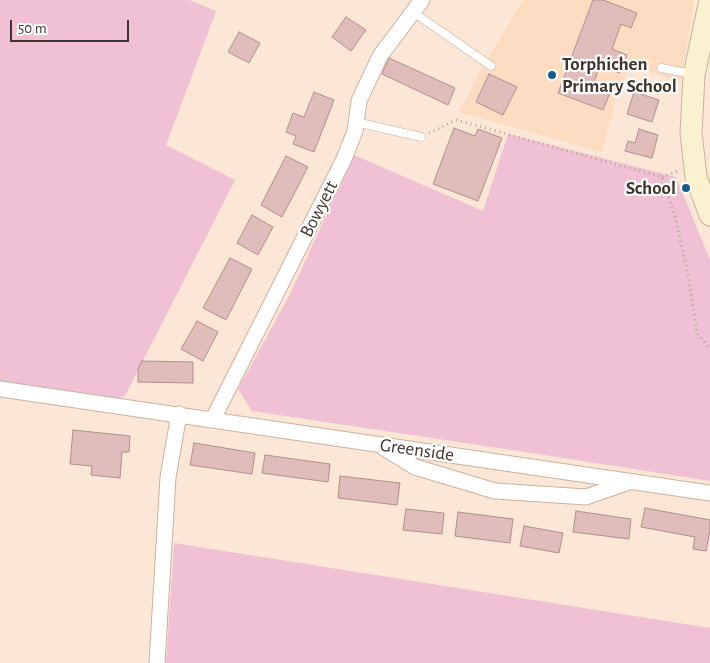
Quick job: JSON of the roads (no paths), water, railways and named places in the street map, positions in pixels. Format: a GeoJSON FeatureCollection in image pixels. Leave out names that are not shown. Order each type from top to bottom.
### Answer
{"type":"FeatureCollection","features":[{"type":"Feature","properties":{"kind":"main road"},"geometry":{"type":"LineString","coordinates":[[710,0],[694,74],[691,133],[696,176],[710,215]]}},
{"type":"Feature","properties":{"kind":"street","name":"Bowyett"},"geometry":{"type":"LineString","coordinates":[[213,419],[344,159],[355,131],[359,101],[380,56],[418,6]]}},
{"type":"Feature","properties":{"kind":"street","name":"Greenside"},"geometry":{"type":"LineString","coordinates":[[0,389],[710,493]]}},
{"type":"Feature","properties":{"kind":"street"},"geometry":{"type":"LineString","coordinates":[[156,663],[168,477],[179,414]]}},
{"type":"Feature","properties":{"kind":"street"},"geometry":{"type":"LineString","coordinates":[[377,444],[415,467],[495,491],[586,497],[630,482]]}},
{"type":"Feature","properties":{"kind":"lane"},"geometry":{"type":"LineString","coordinates":[[418,6],[491,66]]}},
{"type":"Feature","properties":{"kind":"lane"},"geometry":{"type":"LineString","coordinates":[[661,68],[694,74]]}},
{"type":"Feature","properties":{"kind":"lane"},"geometry":{"type":"LineString","coordinates":[[356,122],[421,137]]}},
{"type":"Feature","properties":{"kind":"place","name":"Torphichen Primary School"},"geometry":{"type":"Point","coordinates":[552,75]}},
{"type":"Feature","properties":{"kind":"place","name":"School"},"geometry":{"type":"Point","coordinates":[686,188]}}]}
